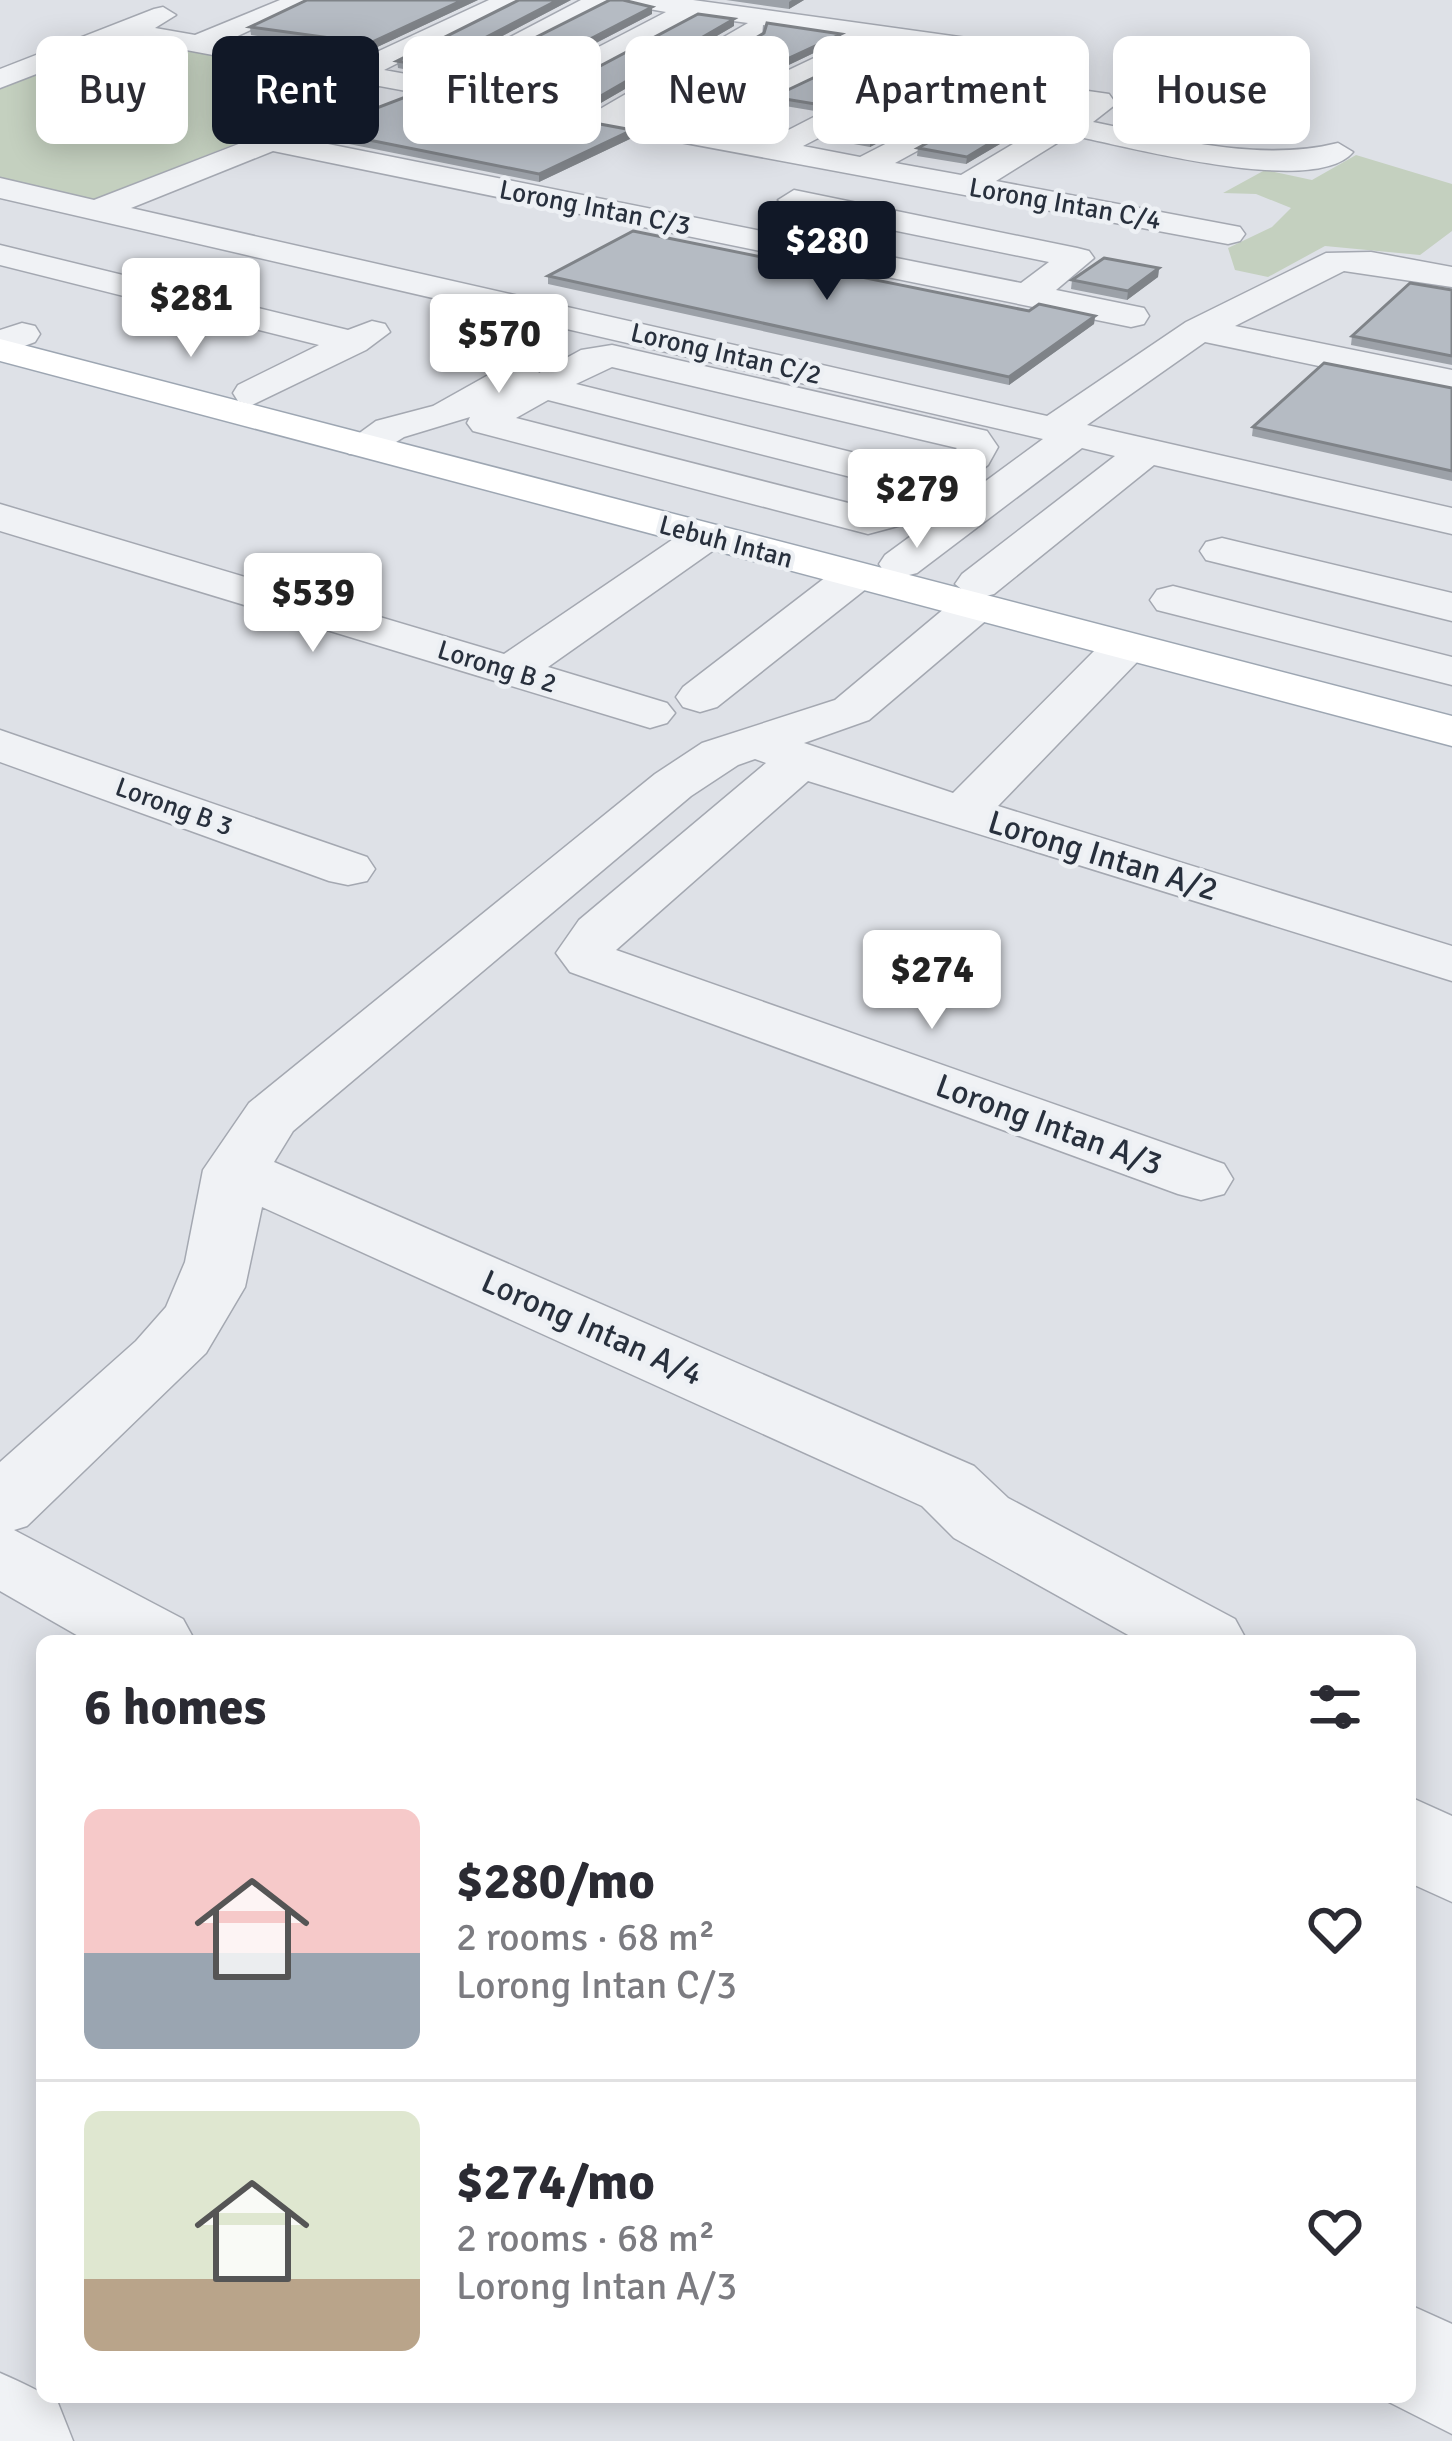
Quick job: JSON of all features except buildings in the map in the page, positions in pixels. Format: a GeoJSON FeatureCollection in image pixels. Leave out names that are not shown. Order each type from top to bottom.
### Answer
{"type":"FeatureCollection","features":[{"type":"Feature","properties":{"kind":"main road","name":"Lebuh Intan"},"geometry":{"type":"LineString","coordinates":[[6,339],[387,426],[706,536],[855,576],[1147,625],[1452,705]]}},
{"type":"Feature","properties":{"kind":"main road","name":"Lebuh Intan"},"geometry":{"type":"LineString","coordinates":[[6,339],[387,426],[901,564],[975,596]]}},
{"type":"Feature","properties":{"kind":"main road","name":"Lebuh Intan"},"geometry":{"type":"LineString","coordinates":[[1147,625],[1452,731]]}},
{"type":"Feature","properties":{"kind":"street"},"geometry":{"type":"LineString","coordinates":[[196,44],[302,0]]}},
{"type":"Feature","properties":{"kind":"street"},"geometry":{"type":"LineString","coordinates":[[379,61],[509,0]]}},
{"type":"Feature","properties":{"kind":"street"},"geometry":{"type":"LineString","coordinates":[[529,36],[601,0]]}},
{"type":"Feature","properties":{"kind":"street"},"geometry":{"type":"LineString","coordinates":[[636,0],[695,4],[964,45],[966,50],[772,150]]}},
{"type":"Feature","properties":{"kind":"street"},"geometry":{"type":"LineString","coordinates":[[601,55],[695,4],[734,2],[798,13],[826,0]]}},
{"type":"Feature","properties":{"kind":"street"},"geometry":{"type":"LineString","coordinates":[[5,74],[124,30],[183,1]]}},
{"type":"Feature","properties":{"kind":"street"},"geometry":{"type":"LineString","coordinates":[[604,119],[753,29]]}},
{"type":"Feature","properties":{"kind":"street","name":"Lorong Intan C/4"},"geometry":{"type":"LineString","coordinates":[[124,30],[212,47]]}},
{"type":"Feature","properties":{"kind":"street"},"geometry":{"type":"LineString","coordinates":[[789,84],[889,33]]}},
{"type":"Feature","properties":{"kind":"street","name":"Lorong Intan C/4"},"geometry":{"type":"LineString","coordinates":[[601,118],[625,123]]}},
{"type":"Feature","properties":{"kind":"street"},"geometry":{"type":"LineString","coordinates":[[1089,130],[1270,161],[1314,163],[1338,152]]}},
{"type":"Feature","properties":{"kind":"street"},"geometry":{"type":"LineString","coordinates":[[98,210],[265,144]]}},
{"type":"Feature","properties":{"kind":"street","name":"Lorong Intan C/3"},"geometry":{"type":"LineString","coordinates":[[280,144],[1132,316]]}},
{"type":"Feature","properties":{"kind":"street"},"geometry":{"type":"LineString","coordinates":[[646,160],[674,144]]}},
{"type":"Feature","properties":{"kind":"street","name":"Lorong Intan C/4"},"geometry":{"type":"LineString","coordinates":[[739,144],[1228,234]]}},
{"type":"Feature","properties":{"kind":"street"},"geometry":{"type":"LineString","coordinates":[[864,167],[907,144]]}},
{"type":"Feature","properties":{"kind":"street"},"geometry":{"type":"LineString","coordinates":[[966,186],[1037,144]]}},
{"type":"Feature","properties":{"kind":"street"},"geometry":{"type":"LineString","coordinates":[[557,200],[610,176]]}},
{"type":"Feature","properties":{"kind":"street"},"geometry":{"type":"LineString","coordinates":[[789,247],[916,177]]}},
{"type":"Feature","properties":{"kind":"street","name":"Lorong Intan C/2"},"geometry":{"type":"LineString","coordinates":[[0,188],[1146,451],[1282,494],[1452,521]]}},
{"type":"Feature","properties":{"kind":"street"},"geometry":{"type":"LineString","coordinates":[[763,194],[1077,258],[1026,296]]}},
{"type":"Feature","properties":{"kind":"street"},"geometry":{"type":"LineString","coordinates":[[51,267],[155,224]]}},
{"type":"Feature","properties":{"kind":"street"},"geometry":{"type":"LineString","coordinates":[[0,255],[353,342]]}},
{"type":"Feature","properties":{"kind":"street"},"geometry":{"type":"LineString","coordinates":[[901,564],[1199,330],[1338,260],[1447,270]]}},
{"type":"Feature","properties":{"kind":"street"},"geometry":{"type":"LineString","coordinates":[[252,393],[453,291]]}},
{"type":"Feature","properties":{"kind":"street"},"geometry":{"type":"LineString","coordinates":[[387,426],[447,414],[526,383],[594,358],[628,357],[973,440],[978,448],[898,513],[868,521],[487,423],[490,417],[526,383],[584,321]]}},
{"type":"Feature","properties":{"kind":"street"},"geometry":{"type":"LineString","coordinates":[[387,426],[584,321]]}},
{"type":"Feature","properties":{"kind":"street"},"geometry":{"type":"LineString","coordinates":[[1199,330],[1452,382]]}},
{"type":"Feature","properties":{"kind":"street"},"geometry":{"type":"LineString","coordinates":[[526,383],[989,499]]}},
{"type":"Feature","properties":{"kind":"street"},"geometry":{"type":"LineString","coordinates":[[0,1506],[162,1357],[197,1316],[215,1279],[235,1169],[248,1142],[271,1117],[697,768],[778,751],[852,710],[975,596],[1146,451]]}},
{"type":"Feature","properties":{"kind":"street"},"geometry":{"type":"LineString","coordinates":[[962,812],[1282,494],[1452,546]]}},
{"type":"Feature","properties":{"kind":"street","name":"Lorong B 2"},"geometry":{"type":"LineString","coordinates":[[0,518],[650,713]]}},
{"type":"Feature","properties":{"kind":"street"},"geometry":{"type":"LineString","coordinates":[[510,671],[706,536]]}},
{"type":"Feature","properties":{"kind":"street"},"geometry":{"type":"LineString","coordinates":[[1222,551],[1452,607]]}},
{"type":"Feature","properties":{"kind":"street"},"geometry":{"type":"LineString","coordinates":[[700,698],[855,576]]}},
{"type":"Feature","properties":{"kind":"street"},"geometry":{"type":"LineString","coordinates":[[1147,625],[1452,671]]}},
{"type":"Feature","properties":{"kind":"street","name":"Lorong B 3"},"geometry":{"type":"LineString","coordinates":[[0,745],[348,869]]}},
{"type":"Feature","properties":{"kind":"street","name":"Lorong Intan A/2"},"geometry":{"type":"LineString","coordinates":[[778,751],[1452,964]]}},
{"type":"Feature","properties":{"kind":"street","name":"Lorong Intan A/3"},"geometry":{"type":"LineString","coordinates":[[778,751],[599,932],[585,953],[605,967],[1201,1180]]}},
{"type":"Feature","properties":{"kind":"street","name":"Lorong Intan A/4"},"geometry":{"type":"LineString","coordinates":[[235,1169],[948,1486],[981,1518],[1196,1635]]}},
{"type":"Feature","properties":{"kind":"street"},"geometry":{"type":"LineString","coordinates":[[0,1555],[144,1635]]}},
{"type":"Feature","properties":{"kind":"street"},"geometry":{"type":"LineString","coordinates":[[1416,1838],[1452,1864]]}},
{"type":"Feature","properties":{"kind":"street"},"geometry":{"type":"LineString","coordinates":[[1416,2360],[1452,2382]]}},
{"type":"Feature","properties":{"kind":"street"},"geometry":{"type":"LineString","coordinates":[[0,2426],[20,2441]]}},
{"type":"Feature","properties":{"kind":"green space"},"geometry":{"type":"Polygon","coordinates":[[[188,49],[212,53],[212,144],[235,144],[87,202],[0,182],[0,87],[36,72],[36,144],[188,144],[188,49]]]}},
{"type":"Feature","properties":{"kind":"green space"},"geometry":{"type":"Polygon","coordinates":[[[1356,155],[1452,184],[1452,231],[1420,255],[1325,246],[1268,277],[1235,270],[1228,248],[1272,227],[1291,208],[1256,194],[1223,193],[1265,170],[1312,180],[1356,155]]]}}]}
